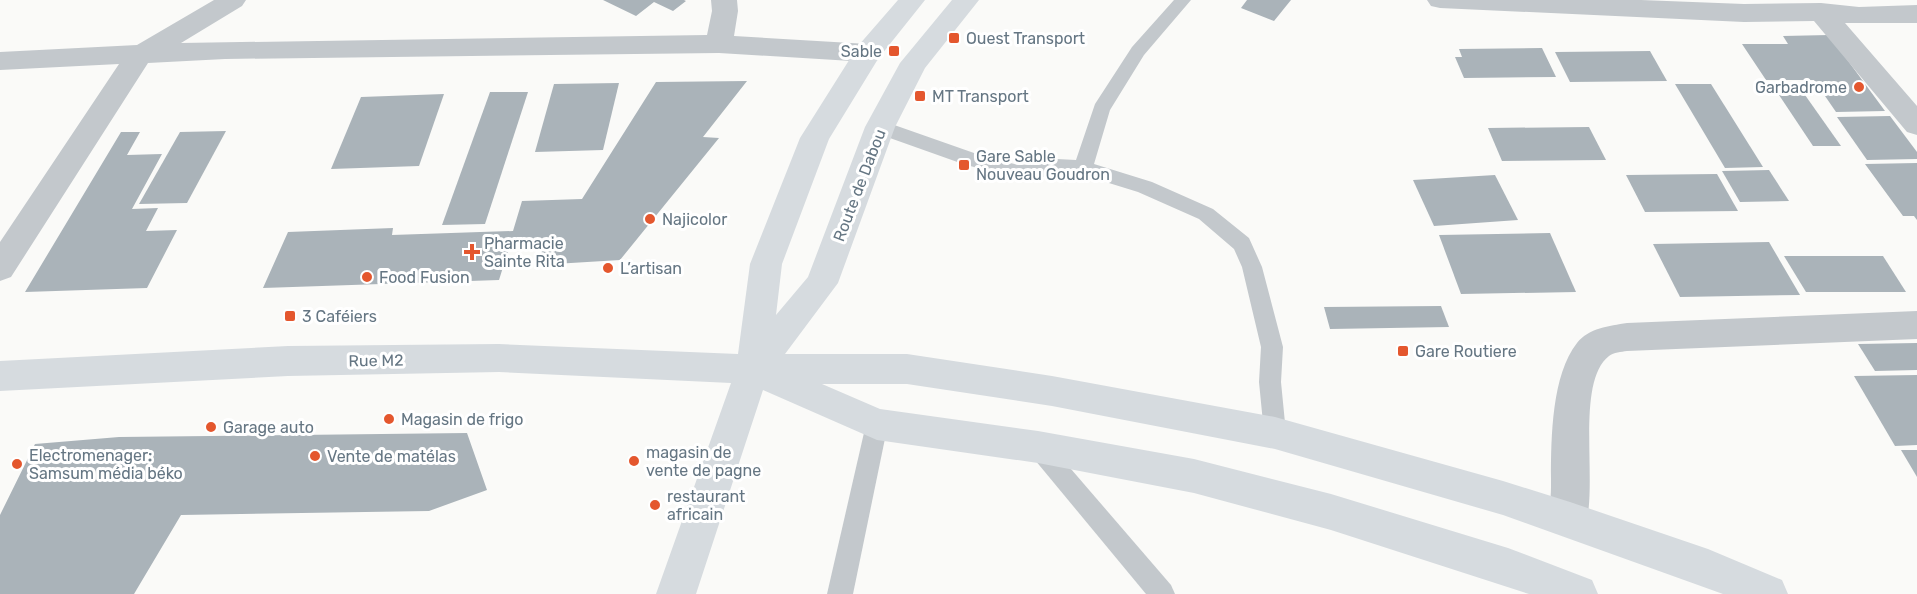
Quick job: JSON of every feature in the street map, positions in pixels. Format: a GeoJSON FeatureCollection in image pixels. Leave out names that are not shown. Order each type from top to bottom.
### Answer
{"type":"FeatureCollection","features":[{"type":"Feature","properties":{"kind":"main road","name":"Route de Dabou"},"geometry":{"type":"LineString","coordinates":[[676,594],[753,369],[766,264],[816,138],[868,53],[912,0]]}},
{"type":"Feature","properties":{"kind":"main road","name":"Route de Dabou"},"geometry":{"type":"LineString","coordinates":[[753,369],[822,283],[880,127],[914,63],[966,0]]}},
{"type":"Feature","properties":{"kind":"main road","name":"Rue M2"},"geometry":{"type":"LineString","coordinates":[[0,376],[288,361],[499,358],[753,369],[907,369],[1052,391],[1275,433],[1503,498],[1708,568],[1768,594]]}},
{"type":"Feature","properties":{"kind":"main road"},"geometry":{"type":"LineString","coordinates":[[753,369],[877,424],[1038,447],[1194,476],[1331,512],[1508,567],[1578,594]]}},
{"type":"Feature","properties":{"kind":"street"},"geometry":{"type":"LineString","coordinates":[[0,268],[140,56],[233,0]]}},
{"type":"Feature","properties":{"kind":"street"},"geometry":{"type":"LineString","coordinates":[[719,44],[724,0]]}},
{"type":"Feature","properties":{"kind":"street"},"geometry":{"type":"LineString","coordinates":[[1440,0],[1746,6],[1858,16],[1917,14]]}},
{"type":"Feature","properties":{"kind":"street"},"geometry":{"type":"LineString","coordinates":[[1821,12],[1917,125]]}},
{"type":"Feature","properties":{"kind":"street"},"geometry":{"type":"LineString","coordinates":[[0,61],[140,56],[225,50],[719,44],[868,53]]}},
{"type":"Feature","properties":{"kind":"street"},"geometry":{"type":"LineString","coordinates":[[1570,520],[1571,426],[1576,391],[1580,368],[1598,344],[1627,337],[1917,325]]}},
{"type":"Feature","properties":{"kind":"lane"},"geometry":{"type":"LineString","coordinates":[[1083,168],[1101,108],[1138,51],[1184,0]]}},
{"type":"Feature","properties":{"kind":"lane"},"geometry":{"type":"LineString","coordinates":[[880,127],[970,159],[1018,172],[1040,171],[1057,166],[1083,168],[1145,187],[1206,214],[1242,244],[1252,267],[1272,347],[1270,382],[1275,433]]}},
{"type":"Feature","properties":{"kind":"lane"},"geometry":{"type":"LineString","coordinates":[[840,594],[877,424]]}},
{"type":"Feature","properties":{"kind":"lane"},"geometry":{"type":"LineString","coordinates":[[1038,447],[1162,594]]}},
{"type":"Feature","properties":{"kind":"building"},"geometry":{"type":"Polygon","coordinates":[[[603,0],[686,1],[673,11],[654,2],[636,16],[603,0]]]}},
{"type":"Feature","properties":{"kind":"building"},"geometry":{"type":"Polygon","coordinates":[[[1247,0],[1291,0],[1274,21],[1241,8],[1247,0]]]}},
{"type":"Feature","properties":{"kind":"building"},"geometry":{"type":"Polygon","coordinates":[[[1829,35],[1885,111],[1836,112],[1814,80],[1766,80],[1742,44],[1788,44],[1783,36],[1829,35]]]}},
{"type":"Feature","properties":{"kind":"building"},"geometry":{"type":"Polygon","coordinates":[[[1542,48],[1556,77],[1464,78],[1455,57],[1462,57],[1459,49],[1542,48]]]}},
{"type":"Feature","properties":{"kind":"building"},"geometry":{"type":"Polygon","coordinates":[[[1650,51],[1667,81],[1570,82],[1555,52],[1650,51]]]}},
{"type":"Feature","properties":{"kind":"building"},"geometry":{"type":"Polygon","coordinates":[[[747,81],[703,137],[719,138],[620,260],[538,265],[542,248],[509,248],[499,280],[263,288],[288,232],[393,228],[392,235],[513,231],[522,201],[582,199],[656,82],[747,81]]]}},
{"type":"Feature","properties":{"kind":"building"},"geometry":{"type":"Polygon","coordinates":[[[619,83],[603,150],[535,152],[554,84],[619,83]]]}},
{"type":"Feature","properties":{"kind":"building"},"geometry":{"type":"Polygon","coordinates":[[[1675,84],[1711,84],[1763,167],[1725,168],[1675,84]]]}},
{"type":"Feature","properties":{"kind":"building"},"geometry":{"type":"Polygon","coordinates":[[[490,92],[528,92],[485,224],[442,225],[490,92]]]}},
{"type":"Feature","properties":{"kind":"building"},"geometry":{"type":"Polygon","coordinates":[[[444,94],[419,166],[331,169],[361,97],[444,94]]]}},
{"type":"Feature","properties":{"kind":"building"},"geometry":{"type":"Polygon","coordinates":[[[1779,95],[1805,95],[1841,146],[1813,146],[1779,95]]]}},
{"type":"Feature","properties":{"kind":"building"},"geometry":{"type":"Polygon","coordinates":[[[1890,116],[1917,152],[1917,159],[1867,160],[1837,117],[1890,116]]]}},
{"type":"Feature","properties":{"kind":"building"},"geometry":{"type":"Polygon","coordinates":[[[1589,127],[1606,160],[1502,161],[1488,128],[1589,127]]]}},
{"type":"Feature","properties":{"kind":"building"},"geometry":{"type":"Polygon","coordinates":[[[226,131],[187,203],[139,204],[180,132],[226,131]]]}},
{"type":"Feature","properties":{"kind":"building"},"geometry":{"type":"Polygon","coordinates":[[[121,132],[140,132],[127,155],[162,154],[132,209],[158,208],[146,231],[177,230],[147,288],[25,292],[121,132]]]}},
{"type":"Feature","properties":{"kind":"building"},"geometry":{"type":"Polygon","coordinates":[[[1917,163],[1917,220],[1914,216],[1903,216],[1865,164],[1917,163]]]}},
{"type":"Feature","properties":{"kind":"building"},"geometry":{"type":"Polygon","coordinates":[[[1769,170],[1789,201],[1740,202],[1722,171],[1769,170]]]}},
{"type":"Feature","properties":{"kind":"building"},"geometry":{"type":"Polygon","coordinates":[[[1717,174],[1738,211],[1645,212],[1626,175],[1717,174]]]}},
{"type":"Feature","properties":{"kind":"building"},"geometry":{"type":"Polygon","coordinates":[[[1495,175],[1518,220],[1434,226],[1413,180],[1495,175]]]}},
{"type":"Feature","properties":{"kind":"building"},"geometry":{"type":"Polygon","coordinates":[[[1550,233],[1576,292],[1461,294],[1439,235],[1550,233]]]}},
{"type":"Feature","properties":{"kind":"building"},"geometry":{"type":"Polygon","coordinates":[[[1769,242],[1800,295],[1680,297],[1653,244],[1769,242]]]}},
{"type":"Feature","properties":{"kind":"building"},"geometry":{"type":"Polygon","coordinates":[[[1784,256],[1883,256],[1906,292],[1806,292],[1784,256]]]}},
{"type":"Feature","properties":{"kind":"building"},"geometry":{"type":"Polygon","coordinates":[[[1441,306],[1449,327],[1330,329],[1324,307],[1441,306]]]}},
{"type":"Feature","properties":{"kind":"building"},"geometry":{"type":"Polygon","coordinates":[[[1917,343],[1917,370],[1875,371],[1858,344],[1917,343]]]}},
{"type":"Feature","properties":{"kind":"building"},"geometry":{"type":"Polygon","coordinates":[[[1917,375],[1917,445],[1895,446],[1854,376],[1917,375]]]}},
{"type":"Feature","properties":{"kind":"building"},"geometry":{"type":"Polygon","coordinates":[[[467,433],[487,490],[429,511],[181,515],[134,594],[0,594],[0,515],[35,444],[119,437],[467,433]]]}},
{"type":"Feature","properties":{"kind":"building"},"geometry":{"type":"Polygon","coordinates":[[[1901,450],[1917,450],[1917,477],[1901,450]]]}},
{"type":"Feature","properties":{"kind":"place","name":"Ouest Transport"},"geometry":{"type":"Point","coordinates":[954,38]}},
{"type":"Feature","properties":{"kind":"place","name":"Sable"},"geometry":{"type":"Point","coordinates":[894,51]}},
{"type":"Feature","properties":{"kind":"place","name":"Garbadrome"},"geometry":{"type":"Point","coordinates":[1859,87]}},
{"type":"Feature","properties":{"kind":"place","name":"MT Transport"},"geometry":{"type":"Point","coordinates":[920,96]}},
{"type":"Feature","properties":{"kind":"place","name":"Gare Sable Nouveau Goudron"},"geometry":{"type":"Point","coordinates":[964,165]}},
{"type":"Feature","properties":{"kind":"place","name":"Najicolor"},"geometry":{"type":"Point","coordinates":[650,219]}},
{"type":"Feature","properties":{"kind":"place","name":"Pharmacie Sainte Rita"},"geometry":{"type":"Point","coordinates":[472,252]}},
{"type":"Feature","properties":{"kind":"place","name":"L’artisan"},"geometry":{"type":"Point","coordinates":[608,268]}},
{"type":"Feature","properties":{"kind":"place","name":"Food Fusion"},"geometry":{"type":"Point","coordinates":[367,277]}},
{"type":"Feature","properties":{"kind":"place","name":"3 Caféiers"},"geometry":{"type":"Point","coordinates":[290,316]}},
{"type":"Feature","properties":{"kind":"place","name":"Gare Routiere"},"geometry":{"type":"Point","coordinates":[1403,351]}},
{"type":"Feature","properties":{"kind":"place","name":"Magasin de frigo"},"geometry":{"type":"Point","coordinates":[389,419]}},
{"type":"Feature","properties":{"kind":"place","name":"Garage auto"},"geometry":{"type":"Point","coordinates":[211,427]}},
{"type":"Feature","properties":{"kind":"place","name":"Vente de matélas"},"geometry":{"type":"Point","coordinates":[315,456]}},
{"type":"Feature","properties":{"kind":"place","name":"magasin de vente de pagne"},"geometry":{"type":"Point","coordinates":[634,461]}},
{"type":"Feature","properties":{"kind":"place","name":"Electromenager: Samsum média béko"},"geometry":{"type":"Point","coordinates":[17,464]}},
{"type":"Feature","properties":{"kind":"place","name":"restaurant africain"},"geometry":{"type":"Point","coordinates":[655,505]}}]}
